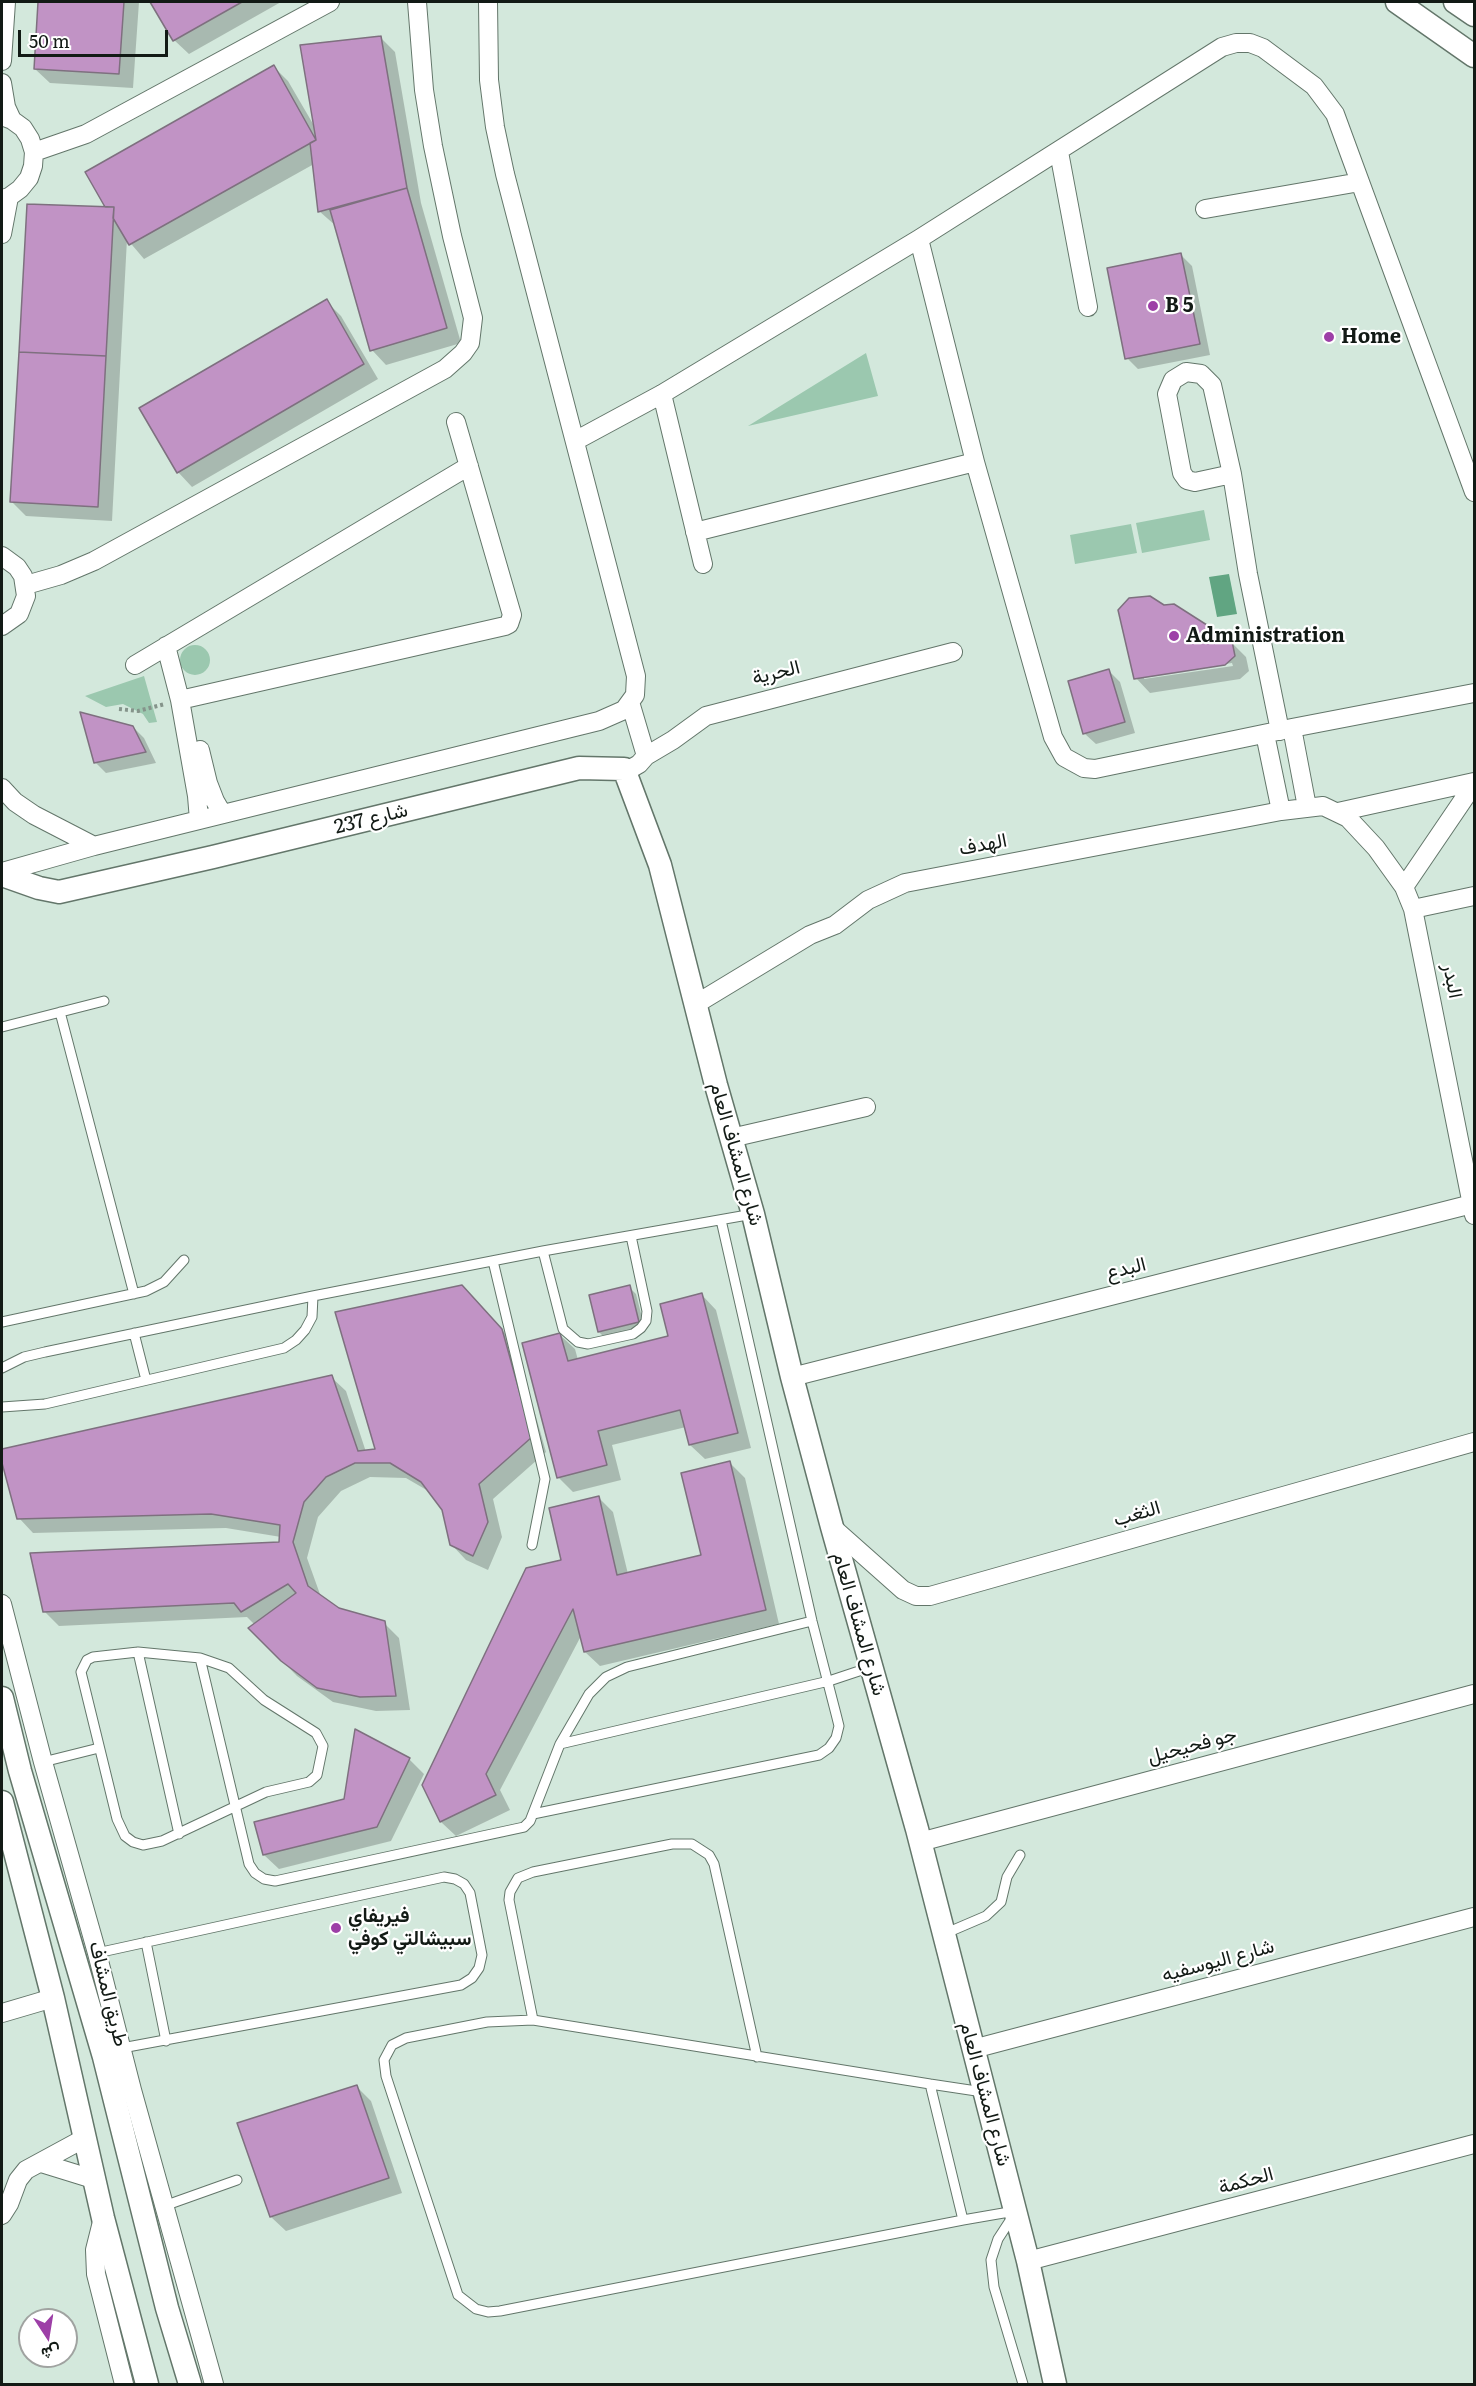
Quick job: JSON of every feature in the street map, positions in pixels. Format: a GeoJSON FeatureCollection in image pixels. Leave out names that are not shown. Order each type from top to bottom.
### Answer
{"type":"FeatureCollection","features":[{"type":"Feature","properties":{"kind":"street"},"geometry":{"type":"LineString","coordinates":[[2,61],[6,2]]}},
{"type":"Feature","properties":{"kind":"street"},"geometry":{"type":"LineString","coordinates":[[34,152],[86,134],[330,2]]}},
{"type":"Feature","properties":{"kind":"street"},"geometry":{"type":"LineString","coordinates":[[26,585],[61,575],[102,557],[445,369],[464,353],[470,343],[473,318],[452,236],[433,146],[424,90],[417,2]]}},
{"type":"Feature","properties":{"kind":"street"},"geometry":{"type":"LineString","coordinates":[[6,880],[94,846],[598,721],[624,710],[635,695],[636,676],[495,127],[489,80],[488,2]]}},
{"type":"Feature","properties":{"kind":"street"},"geometry":{"type":"LineString","coordinates":[[1397,2],[1474,56]]}},
{"type":"Feature","properties":{"kind":"street"},"geometry":{"type":"LineString","coordinates":[[1455,2],[1474,15]]}},
{"type":"Feature","properties":{"kind":"street"},"geometry":{"type":"LineString","coordinates":[[574,441],[662,394],[918,239],[1222,47],[1236,43],[1250,43],[1263,48],[1322,95],[1335,114],[1474,492]]}},
{"type":"Feature","properties":{"kind":"street"},"geometry":{"type":"LineString","coordinates":[[2,83],[7,118],[26,134],[34,152],[29,178],[20,189],[5,198],[2,234]]}},
{"type":"Feature","properties":{"kind":"street"},"geometry":{"type":"LineString","coordinates":[[1059,152],[1088,307]]}},
{"type":"Feature","properties":{"kind":"street"},"geometry":{"type":"LineString","coordinates":[[1205,209],[1360,182]]}},
{"type":"Feature","properties":{"kind":"street"},"geometry":{"type":"LineString","coordinates":[[918,239],[975,462],[1053,737],[1064,758],[1084,768],[1095,770],[1474,693]]}},
{"type":"Feature","properties":{"kind":"street"},"geometry":{"type":"LineString","coordinates":[[1232,474],[1195,482],[1184,477],[1167,394],[1169,386],[1179,375],[1194,372],[1201,374],[1212,385],[1232,474],[1248,574],[1279,731],[1307,807],[1323,806],[1338,812],[1474,783]]}},
{"type":"Feature","properties":{"kind":"street"},"geometry":{"type":"LineString","coordinates":[[662,394],[703,564]]}},
{"type":"Feature","properties":{"kind":"street"},"geometry":{"type":"LineString","coordinates":[[186,699],[509,624],[512,615],[456,422]]}},
{"type":"Feature","properties":{"kind":"street"},"geometry":{"type":"LineString","coordinates":[[695,532],[975,462]]}},
{"type":"Feature","properties":{"kind":"street"},"geometry":{"type":"LineString","coordinates":[[135,665],[469,466]]}},
{"type":"Feature","properties":{"kind":"street"},"geometry":{"type":"LineString","coordinates":[[2,626],[19,614],[26,596],[26,585],[17,567],[4,556]]}},
{"type":"Feature","properties":{"kind":"street"},"geometry":{"type":"LineString","coordinates":[[166,646],[186,699],[214,801],[222,813]]}},
{"type":"Feature","properties":{"kind":"street","name":"الحرية"},"geometry":{"type":"LineString","coordinates":[[624,769],[632,768],[706,716],[740,705],[953,652]]}},
{"type":"Feature","properties":{"kind":"street"},"geometry":{"type":"LineString","coordinates":[[186,699],[199,820]]}},
{"type":"Feature","properties":{"kind":"street"},"geometry":{"type":"LineString","coordinates":[[630,702],[646,756]]}},
{"type":"Feature","properties":{"kind":"street"},"geometry":{"type":"LineString","coordinates":[[1279,731],[1281,811]]}},
{"type":"Feature","properties":{"kind":"street","name":"شارع 237"},"geometry":{"type":"LineString","coordinates":[[6,880],[50,891],[68,890],[579,768],[624,769]]}},
{"type":"Feature","properties":{"kind":"street","name":"شارع المشاف العام"},"geometry":{"type":"LineString","coordinates":[[624,769],[660,865],[753,1214],[792,1377],[944,1934],[1028,2261],[1055,2385]]}},
{"type":"Feature","properties":{"kind":"street"},"geometry":{"type":"LineString","coordinates":[[1404,887],[1474,783]]}},
{"type":"Feature","properties":{"kind":"street"},"geometry":{"type":"LineString","coordinates":[[2,788],[15,802],[34,815],[94,846]]}},
{"type":"Feature","properties":{"kind":"street","name":"الهدف"},"geometry":{"type":"LineString","coordinates":[[696,1004],[810,935],[835,925],[868,900],[905,883],[1307,807]]}},
{"type":"Feature","properties":{"kind":"street","name":"البدر"},"geometry":{"type":"LineString","coordinates":[[1338,812],[1348,818],[1376,848],[1404,887],[1413,909],[1473,1209]]}},
{"type":"Feature","properties":{"kind":"street"},"geometry":{"type":"LineString","coordinates":[[1413,909],[1474,896]]}},
{"type":"Feature","properties":{"kind":"street"},"geometry":{"type":"LineString","coordinates":[[731,1138],[866,1107]]}},
{"type":"Feature","properties":{"kind":"street","name":"البدع"},"geometry":{"type":"LineString","coordinates":[[792,1377],[1473,1209]]}},
{"type":"Feature","properties":{"kind":"street","name":"الثغب"},"geometry":{"type":"LineString","coordinates":[[832,1527],[903,1590],[916,1596],[930,1596],[1474,1442]]}},
{"type":"Feature","properties":{"kind":"street","name":"طريق المشاف"},"geometry":{"type":"LineString","coordinates":[[2,1604],[43,1762],[98,1953],[164,2206],[214,2385]]}},
{"type":"Feature","properties":{"kind":"street","name":"جو فحيحيل"},"geometry":{"type":"LineString","coordinates":[[920,1842],[1474,1694]]}},
{"type":"Feature","properties":{"kind":"street","name":"طريق المشاف"},"geometry":{"type":"LineString","coordinates":[[2,1698],[20,1771],[105,2057],[167,2308],[190,2385]]}},
{"type":"Feature","properties":{"kind":"street"},"geometry":{"type":"LineString","coordinates":[[2,1802],[53,1998],[103,2218],[147,2385]]}},
{"type":"Feature","properties":{"kind":"street","name":"شارع اليوسفيه"},"geometry":{"type":"LineString","coordinates":[[973,2049],[1474,1917]]}},
{"type":"Feature","properties":{"kind":"street"},"geometry":{"type":"LineString","coordinates":[[2,2013],[53,1998]]}},
{"type":"Feature","properties":{"kind":"street"},"geometry":{"type":"LineString","coordinates":[[2,2215],[22,2175],[30,2168],[85,2138]]}},
{"type":"Feature","properties":{"kind":"street","name":"الحكمة"},"geometry":{"type":"LineString","coordinates":[[1028,2261],[1474,2144]]}},
{"type":"Feature","properties":{"kind":"street"},"geometry":{"type":"LineString","coordinates":[[41,2163],[96,2180]]}},
{"type":"Feature","properties":{"kind":"street"},"geometry":{"type":"LineString","coordinates":[[103,2218],[95,2250],[96,2274],[124,2385]]}},
{"type":"Feature","properties":{"kind":"lane"},"geometry":{"type":"LineString","coordinates":[[2,1027],[104,1001]]}},
{"type":"Feature","properties":{"kind":"lane"},"geometry":{"type":"LineString","coordinates":[[60,1012],[134,1294]]}},
{"type":"Feature","properties":{"kind":"lane"},"geometry":{"type":"LineString","coordinates":[[2,1368],[24,1357],[313,1296],[543,1251],[753,1214]]}},
{"type":"Feature","properties":{"kind":"lane"},"geometry":{"type":"LineString","coordinates":[[532,1814],[819,1755],[829,1748],[836,1738],[839,1726],[812,1621],[721,1220]]}},
{"type":"Feature","properties":{"kind":"lane"},"geometry":{"type":"LineString","coordinates":[[543,1251],[563,1329],[578,1342],[588,1344],[633,1334],[646,1320],[647,1311],[631,1236]]}},
{"type":"Feature","properties":{"kind":"lane"},"geometry":{"type":"LineString","coordinates":[[2,1322],[146,1291],[164,1282],[184,1260]]}},
{"type":"Feature","properties":{"kind":"lane"},"geometry":{"type":"LineString","coordinates":[[494,1261],[545,1479],[532,1545]]}},
{"type":"Feature","properties":{"kind":"lane"},"geometry":{"type":"LineString","coordinates":[[2,1407],[45,1404],[284,1348],[305,1330],[312,1317],[313,1296]]}},
{"type":"Feature","properties":{"kind":"lane"},"geometry":{"type":"LineString","coordinates":[[134,1334],[146,1380]]}},
{"type":"Feature","properties":{"kind":"lane"},"geometry":{"type":"LineString","coordinates":[[200,1658],[249,1864],[255,1873],[264,1879],[275,1881],[515,1831],[524,1827],[532,1814],[560,1743],[589,1694],[606,1677],[616,1671],[812,1621]]}},
{"type":"Feature","properties":{"kind":"lane"},"geometry":{"type":"LineString","coordinates":[[138,1652],[179,1834]]}},
{"type":"Feature","properties":{"kind":"lane"},"geometry":{"type":"LineString","coordinates":[[138,1652],[200,1658],[228,1668],[270,1704],[316,1733],[322,1746],[320,1771],[314,1779],[266,1792],[179,1834],[153,1845],[143,1845],[125,1836],[117,1819],[82,1679],[83,1665],[93,1657],[138,1652]]}},
{"type":"Feature","properties":{"kind":"lane"},"geometry":{"type":"LineString","coordinates":[[560,1743],[829,1681],[871,1667]]}},
{"type":"Feature","properties":{"kind":"lane"},"geometry":{"type":"LineString","coordinates":[[43,1762],[99,1748]]}},
{"type":"Feature","properties":{"kind":"lane"},"geometry":{"type":"LineString","coordinates":[[533,2020],[509,1900],[510,1892],[518,1878],[533,1872],[672,1844],[692,1844],[709,1855],[714,1864],[757,2057]]}},
{"type":"Feature","properties":{"kind":"lane"},"geometry":{"type":"LineString","coordinates":[[944,1934],[986,1916],[1001,1902],[1007,1877],[1020,1855]]}},
{"type":"Feature","properties":{"kind":"lane"},"geometry":{"type":"LineString","coordinates":[[98,1953],[444,1877],[464,1884],[470,1893],[482,1955],[479,1968],[472,1978],[461,1985],[122,2048]]}},
{"type":"Feature","properties":{"kind":"lane"},"geometry":{"type":"LineString","coordinates":[[146,1942],[166,2041]]}},
{"type":"Feature","properties":{"kind":"lane"},"geometry":{"type":"LineString","coordinates":[[983,2092],[533,2020],[487,2022],[406,2038],[392,2045],[384,2060],[386,2076],[459,2295],[476,2309],[488,2312],[1015,2211]]}},
{"type":"Feature","properties":{"kind":"lane"},"geometry":{"type":"LineString","coordinates":[[930,2084],[963,2220]]}},
{"type":"Feature","properties":{"kind":"lane"},"geometry":{"type":"LineString","coordinates":[[164,2206],[237,2180]]}},
{"type":"Feature","properties":{"kind":"lane"},"geometry":{"type":"LineString","coordinates":[[1015,2211],[998,2239],[991,2260],[994,2287],[1023,2385]]}},
{"type":"Feature","properties":{"kind":"path"},"geometry":{"type":"LineString","coordinates":[[119,709],[138,711],[186,699]]}},
{"type":"Feature","properties":{"kind":"shaded area"},"geometry":{"type":"Polygon","coordinates":[[[866,353],[878,396],[748,426],[866,353]]]}},
{"type":"Feature","properties":{"kind":"shaded area"},"geometry":{"type":"Polygon","coordinates":[[[1204,510],[1210,540],[1142,553],[1136,523],[1204,510]]]}},
{"type":"Feature","properties":{"kind":"shaded area"},"geometry":{"type":"Polygon","coordinates":[[[1131,524],[1137,553],[1075,564],[1070,535],[1131,524]]]}},
{"type":"Feature","properties":{"kind":"shaded area"},"geometry":{"type":"Polygon","coordinates":[[[1229,574],[1237,614],[1217,617],[1209,577],[1229,574]]]}},
{"type":"Feature","properties":{"kind":"shaded area"},"geometry":{"type":"Polygon","coordinates":[[[195,645],[206,649],[210,660],[206,671],[195,675],[184,671],[180,660],[184,649],[195,645]]]}},
{"type":"Feature","properties":{"kind":"shaded area"},"geometry":{"type":"Polygon","coordinates":[[[144,676],[157,722],[149,723],[143,714],[123,704],[106,707],[85,696],[144,676]]]}},
{"type":"Feature","properties":{"kind":"building"},"geometry":{"type":"Polygon","coordinates":[[[38,2],[124,2],[119,74],[34,69],[38,2]]]}},
{"type":"Feature","properties":{"kind":"building"},"geometry":{"type":"Polygon","coordinates":[[[150,2],[242,2],[173,41],[150,2]]]}},
{"type":"Feature","properties":{"kind":"building"},"geometry":{"type":"Polygon","coordinates":[[[381,36],[407,188],[318,212],[310,143],[316,140],[300,45],[381,36]]]}},
{"type":"Feature","properties":{"kind":"building"},"geometry":{"type":"Polygon","coordinates":[[[274,65],[316,140],[129,245],[113,218],[114,207],[105,207],[85,172],[274,65]]]}},
{"type":"Feature","properties":{"kind":"building"},"geometry":{"type":"Polygon","coordinates":[[[407,188],[447,328],[370,351],[330,210],[407,188]]]}},
{"type":"Feature","properties":{"kind":"building"},"geometry":{"type":"Polygon","coordinates":[[[27,204],[114,207],[106,356],[19,352],[27,204]]]}},
{"type":"Feature","properties":{"kind":"building","name":"B 5"},"geometry":{"type":"Polygon","coordinates":[[[1181,253],[1200,344],[1125,359],[1107,268],[1181,253]]]}},
{"type":"Feature","properties":{"kind":"building"},"geometry":{"type":"Polygon","coordinates":[[[327,299],[364,364],[177,473],[139,408],[327,299]]]}},
{"type":"Feature","properties":{"kind":"building"},"geometry":{"type":"Polygon","coordinates":[[[19,352],[106,356],[98,507],[10,502],[19,352]]]}},
{"type":"Feature","properties":{"kind":"building","name":"Administration"},"geometry":{"type":"Polygon","coordinates":[[[1150,596],[1164,605],[1174,604],[1232,641],[1235,656],[1225,665],[1134,679],[1118,610],[1129,598],[1150,596]]]}},
{"type":"Feature","properties":{"kind":"building"},"geometry":{"type":"Polygon","coordinates":[[[1109,669],[1125,722],[1083,734],[1068,681],[1109,669]]]}},
{"type":"Feature","properties":{"kind":"building"},"geometry":{"type":"Polygon","coordinates":[[[80,712],[133,726],[146,752],[94,763],[80,712]]]}},
{"type":"Feature","properties":{"kind":"building"},"geometry":{"type":"Polygon","coordinates":[[[462,1285],[502,1329],[532,1437],[479,1484],[488,1522],[473,1556],[450,1545],[442,1510],[421,1482],[390,1463],[355,1463],[326,1477],[304,1502],[293,1542],[308,1586],[339,1608],[385,1621],[396,1696],[360,1697],[317,1688],[281,1661],[248,1628],[296,1593],[288,1584],[241,1612],[234,1603],[43,1612],[30,1553],[279,1542],[280,1525],[211,1514],[17,1519],[2,1463],[2,1449],[332,1375],[358,1451],[375,1449],[335,1312],[462,1285]]]}},
{"type":"Feature","properties":{"kind":"building"},"geometry":{"type":"Polygon","coordinates":[[[630,1285],[639,1322],[598,1332],[589,1295],[630,1285]]]}},
{"type":"Feature","properties":{"kind":"building"},"geometry":{"type":"Polygon","coordinates":[[[702,1293],[738,1433],[689,1445],[680,1410],[598,1431],[607,1465],[557,1478],[522,1343],[560,1333],[568,1361],[668,1336],[660,1304],[702,1293]]]}},
{"type":"Feature","properties":{"kind":"building"},"geometry":{"type":"Polygon","coordinates":[[[730,1461],[766,1610],[584,1652],[573,1609],[486,1774],[496,1795],[440,1822],[422,1785],[526,1568],[561,1560],[549,1508],[599,1496],[617,1575],[701,1555],[681,1473],[730,1461]]]}},
{"type":"Feature","properties":{"kind":"building"},"geometry":{"type":"Polygon","coordinates":[[[355,1729],[410,1758],[377,1827],[263,1855],[254,1822],[344,1799],[355,1729]]]}},
{"type":"Feature","properties":{"kind":"building"},"geometry":{"type":"Polygon","coordinates":[[[357,2085],[389,2178],[270,2217],[237,2123],[357,2085]]]}},
{"type":"Feature","properties":{"kind":"place","name":"B 5"},"geometry":{"type":"Point","coordinates":[1153,306]}},
{"type":"Feature","properties":{"kind":"place","name":"Home"},"geometry":{"type":"Point","coordinates":[1329,337]}},
{"type":"Feature","properties":{"kind":"place","name":"Administration"},"geometry":{"type":"Point","coordinates":[1174,636]}},
{"type":"Feature","properties":{"kind":"place","name":"فيريفاي سبيشالتي كوفي"},"geometry":{"type":"Point","coordinates":[336,1928]}}]}
